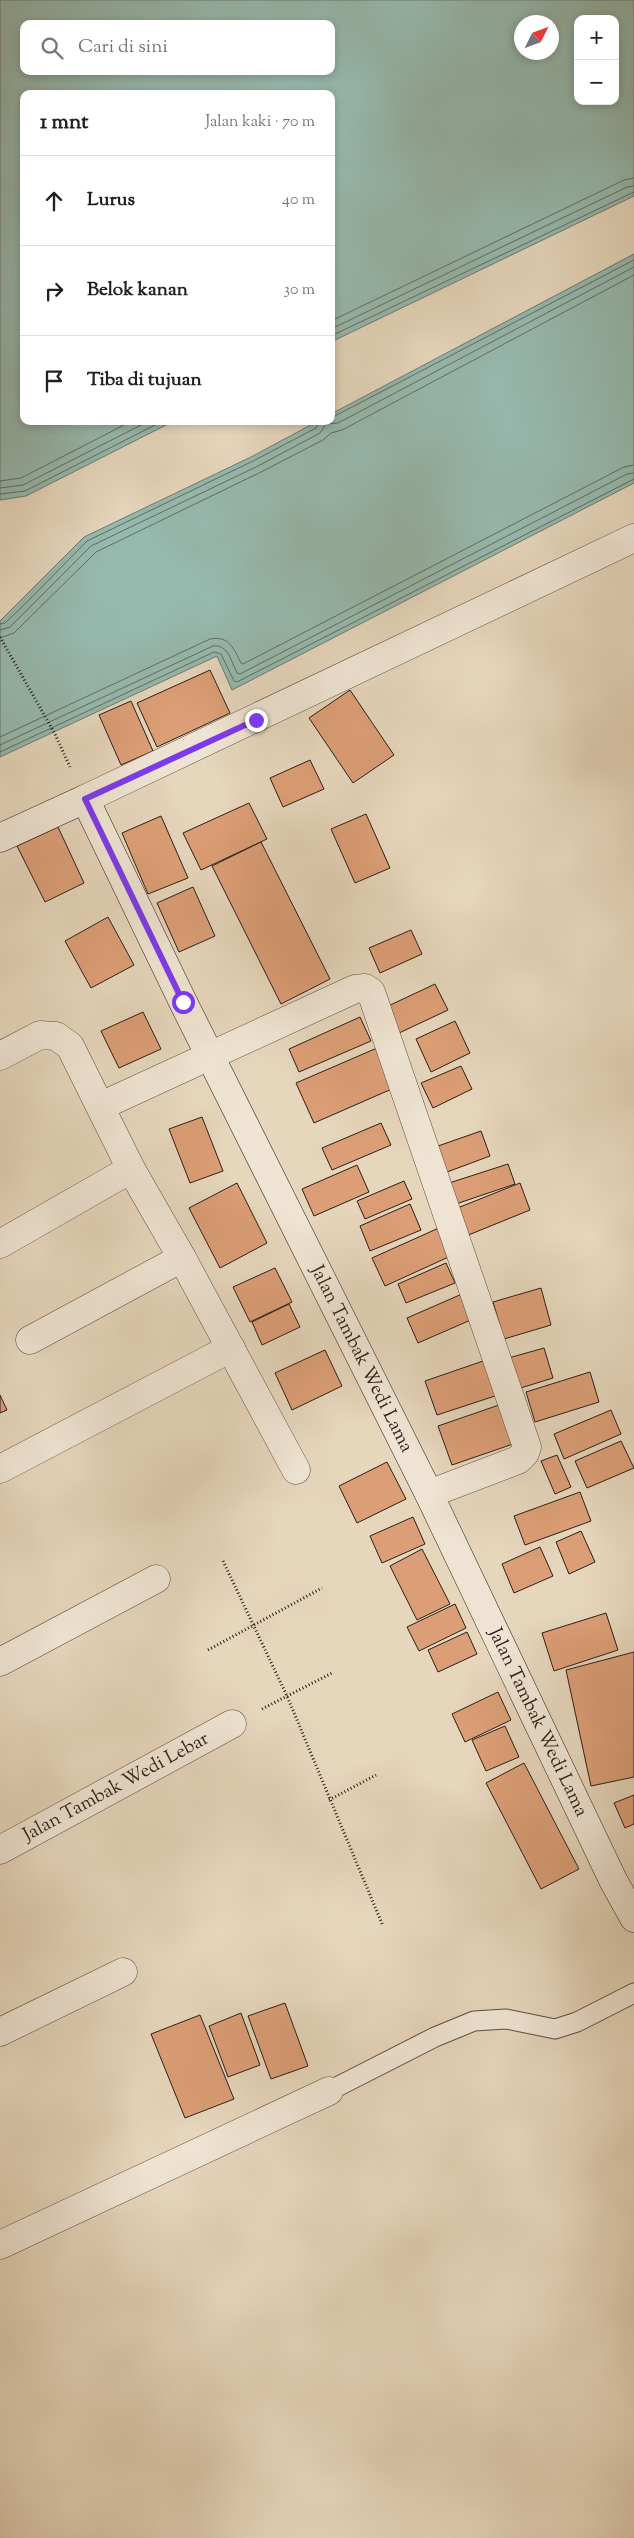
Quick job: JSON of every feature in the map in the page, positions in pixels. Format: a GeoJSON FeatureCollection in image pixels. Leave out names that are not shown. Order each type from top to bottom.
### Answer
{"type":"FeatureCollection","features":[{"type":"Feature","properties":{"kind":"street"},"geometry":{"type":"LineString","coordinates":[[0,838],[634,538]]}},
{"type":"Feature","properties":{"kind":"street","name":"Jalan Tambak Wedi Lama"},"geometry":{"type":"LineString","coordinates":[[85,799],[429,1494],[613,1880],[634,1918]]}},
{"type":"Feature","properties":{"kind":"street"},"geometry":{"type":"LineString","coordinates":[[101,1106],[355,989],[365,988],[371,992],[527,1447],[525,1453],[518,1460],[429,1494]]}},
{"type":"Feature","properties":{"kind":"street"},"geometry":{"type":"LineString","coordinates":[[0,1056],[40,1035],[56,1036],[70,1046],[131,1170],[182,1258],[296,1470]]}},
{"type":"Feature","properties":{"kind":"street"},"geometry":{"type":"LineString","coordinates":[[0,1244],[131,1170]]}},
{"type":"Feature","properties":{"kind":"street"},"geometry":{"type":"LineString","coordinates":[[30,1340],[182,1258]]}},
{"type":"Feature","properties":{"kind":"street"},"geometry":{"type":"LineString","coordinates":[[0,1468],[231,1348]]}},
{"type":"Feature","properties":{"kind":"street"},"geometry":{"type":"LineString","coordinates":[[0,1662],[156,1579]]}},
{"type":"Feature","properties":{"kind":"street","name":"Jalan Tambak Wedi Lebar"},"geometry":{"type":"LineString","coordinates":[[0,1850],[232,1724]]}},
{"type":"Feature","properties":{"kind":"street"},"geometry":{"type":"LineString","coordinates":[[0,2032],[123,1972]]}},
{"type":"Feature","properties":{"kind":"street"},"geometry":{"type":"LineString","coordinates":[[0,2246],[329,2091]]}},
{"type":"Feature","properties":{"kind":"lane"},"geometry":{"type":"LineString","coordinates":[[329,2091],[435,2037],[474,2021],[506,2019],[555,2029],[577,2022],[634,1993]]}},
{"type":"Feature","properties":{"kind":"path"},"geometry":{"type":"LineString","coordinates":[[0,637],[55,734]]}},
{"type":"Feature","properties":{"kind":"path"},"geometry":{"type":"LineString","coordinates":[[223,1561],[287,1696],[383,1926]]}},
{"type":"Feature","properties":{"kind":"path"},"geometry":{"type":"LineString","coordinates":[[208,1650],[322,1588]]}},
{"type":"Feature","properties":{"kind":"path"},"geometry":{"type":"LineString","coordinates":[[232,1724],[332,1673]]}},
{"type":"Feature","properties":{"kind":"path"},"geometry":{"type":"LineString","coordinates":[[329,1800],[376,1775]]}},
{"type":"Feature","properties":{"kind":"water"},"geometry":{"type":"Polygon","coordinates":[[[0,0],[634,0],[634,196],[335,340],[335,90],[20,90],[20,425],[166,425],[26,496],[0,500],[0,0]]]}},
{"type":"Feature","properties":{"kind":"water"},"geometry":{"type":"Polygon","coordinates":[[[634,254],[634,483],[232,690],[217,656],[0,757],[0,621],[84,537],[253,456],[311,425],[335,425],[335,412],[634,254]]]}},
{"type":"Feature","properties":{"kind":"building"},"geometry":{"type":"Polygon","coordinates":[[[210,670],[230,713],[157,747],[137,703],[210,670]]]}},
{"type":"Feature","properties":{"kind":"building"},"geometry":{"type":"Polygon","coordinates":[[[350,690],[394,755],[353,783],[309,718],[350,690]]]}},
{"type":"Feature","properties":{"kind":"building"},"geometry":{"type":"Polygon","coordinates":[[[131,701],[153,751],[121,765],[99,715],[131,701]]]}},
{"type":"Feature","properties":{"kind":"building"},"geometry":{"type":"Polygon","coordinates":[[[310,760],[324,789],[283,807],[270,778],[310,760]]]}},
{"type":"Feature","properties":{"kind":"building"},"geometry":{"type":"Polygon","coordinates":[[[249,803],[267,839],[201,870],[183,833],[249,803]]]}},
{"type":"Feature","properties":{"kind":"building"},"geometry":{"type":"Polygon","coordinates":[[[366,814],[390,868],[355,883],[331,829],[366,814]]]}},
{"type":"Feature","properties":{"kind":"building"},"geometry":{"type":"Polygon","coordinates":[[[161,816],[188,878],[148,894],[122,833],[161,816]]]}},
{"type":"Feature","properties":{"kind":"building"},"geometry":{"type":"Polygon","coordinates":[[[58,827],[84,883],[45,902],[17,846],[58,827]]]}},
{"type":"Feature","properties":{"kind":"building"},"geometry":{"type":"Polygon","coordinates":[[[261,842],[330,979],[281,1004],[212,866],[261,842]]]}},
{"type":"Feature","properties":{"kind":"building"},"geometry":{"type":"Polygon","coordinates":[[[193,887],[215,936],[179,952],[157,903],[193,887]]]}},
{"type":"Feature","properties":{"kind":"building"},"geometry":{"type":"Polygon","coordinates":[[[108,917],[134,965],[91,988],[65,941],[108,917]]]}},
{"type":"Feature","properties":{"kind":"building"},"geometry":{"type":"Polygon","coordinates":[[[411,930],[422,954],[380,973],[369,948],[411,930]]]}},
{"type":"Feature","properties":{"kind":"building"},"geometry":{"type":"Polygon","coordinates":[[[435,984],[448,1010],[399,1033],[386,1007],[435,984]]]}},
{"type":"Feature","properties":{"kind":"building"},"geometry":{"type":"Polygon","coordinates":[[[143,1012],[161,1049],[119,1068],[101,1031],[143,1012]]]}},
{"type":"Feature","properties":{"kind":"building"},"geometry":{"type":"Polygon","coordinates":[[[360,1017],[371,1041],[299,1072],[289,1049],[360,1017]]]}},
{"type":"Feature","properties":{"kind":"building"},"geometry":{"type":"Polygon","coordinates":[[[455,1021],[470,1053],[431,1072],[416,1039],[455,1021]]]}},
{"type":"Feature","properties":{"kind":"building"},"geometry":{"type":"Polygon","coordinates":[[[377,1048],[394,1088],[314,1123],[296,1083],[377,1048]]]}},
{"type":"Feature","properties":{"kind":"building"},"geometry":{"type":"Polygon","coordinates":[[[461,1066],[472,1089],[433,1108],[421,1083],[461,1066]]]}},
{"type":"Feature","properties":{"kind":"building"},"geometry":{"type":"Polygon","coordinates":[[[202,1117],[223,1171],[190,1183],[169,1129],[202,1117]]]}},
{"type":"Feature","properties":{"kind":"building"},"geometry":{"type":"Polygon","coordinates":[[[381,1123],[391,1145],[332,1170],[322,1148],[381,1123]]]}},
{"type":"Feature","properties":{"kind":"building"},"geometry":{"type":"Polygon","coordinates":[[[481,1131],[490,1156],[447,1172],[438,1146],[481,1131]]]}},
{"type":"Feature","properties":{"kind":"building"},"geometry":{"type":"Polygon","coordinates":[[[508,1164],[515,1184],[453,1205],[446,1184],[508,1164]]]}},
{"type":"Feature","properties":{"kind":"building"},"geometry":{"type":"Polygon","coordinates":[[[357,1165],[369,1192],[314,1216],[302,1189],[357,1165]]]}},
{"type":"Feature","properties":{"kind":"building"},"geometry":{"type":"Polygon","coordinates":[[[404,1181],[412,1199],[365,1219],[357,1201],[404,1181]]]}},
{"type":"Feature","properties":{"kind":"building"},"geometry":{"type":"Polygon","coordinates":[[[237,1183],[267,1243],[220,1268],[189,1208],[237,1183]]]}},
{"type":"Feature","properties":{"kind":"building"},"geometry":{"type":"Polygon","coordinates":[[[520,1183],[530,1210],[466,1236],[455,1209],[520,1183]]]}},
{"type":"Feature","properties":{"kind":"building"},"geometry":{"type":"Polygon","coordinates":[[[410,1204],[421,1230],[370,1251],[360,1226],[410,1204]]]}},
{"type":"Feature","properties":{"kind":"building"},"geometry":{"type":"Polygon","coordinates":[[[441,1227],[453,1255],[385,1286],[372,1258],[441,1227]]]}},
{"type":"Feature","properties":{"kind":"building"},"geometry":{"type":"Polygon","coordinates":[[[446,1263],[455,1283],[406,1303],[398,1284],[446,1263]]]}},
{"type":"Feature","properties":{"kind":"building"},"geometry":{"type":"Polygon","coordinates":[[[275,1268],[292,1302],[250,1322],[233,1287],[275,1268]]]}},
{"type":"Feature","properties":{"kind":"building"},"geometry":{"type":"Polygon","coordinates":[[[541,1288],[551,1325],[504,1339],[493,1302],[541,1288]]]}},
{"type":"Feature","properties":{"kind":"building"},"geometry":{"type":"Polygon","coordinates":[[[462,1294],[473,1319],[418,1343],[407,1318],[462,1294]]]}},
{"type":"Feature","properties":{"kind":"building"},"geometry":{"type":"Polygon","coordinates":[[[289,1304],[300,1327],[262,1345],[252,1322],[289,1304]]]}},
{"type":"Feature","properties":{"kind":"building"},"geometry":{"type":"Polygon","coordinates":[[[544,1348],[553,1378],[514,1390],[505,1359],[544,1348]]]}},
{"type":"Feature","properties":{"kind":"building"},"geometry":{"type":"Polygon","coordinates":[[[325,1350],[342,1386],[292,1410],[275,1373],[325,1350]]]}},
{"type":"Feature","properties":{"kind":"building"},"geometry":{"type":"Polygon","coordinates":[[[486,1360],[498,1395],[437,1415],[425,1381],[486,1360]]]}},
{"type":"Feature","properties":{"kind":"building"},"geometry":{"type":"Polygon","coordinates":[[[590,1372],[599,1402],[535,1422],[526,1392],[590,1372]]]}},
{"type":"Feature","properties":{"kind":"building"},"geometry":{"type":"Polygon","coordinates":[[[0,1395],[7,1410],[0,1413],[0,1395]]]}},
{"type":"Feature","properties":{"kind":"building"},"geometry":{"type":"Polygon","coordinates":[[[499,1405],[513,1444],[452,1465],[438,1426],[499,1405]]]}},
{"type":"Feature","properties":{"kind":"building"},"geometry":{"type":"Polygon","coordinates":[[[611,1410],[621,1434],[564,1459],[554,1434],[611,1410]]]}},
{"type":"Feature","properties":{"kind":"building"},"geometry":{"type":"Polygon","coordinates":[[[621,1441],[634,1468],[587,1488],[575,1461],[621,1441]]]}},
{"type":"Feature","properties":{"kind":"building"},"geometry":{"type":"Polygon","coordinates":[[[557,1455],[571,1487],[555,1494],[541,1461],[557,1455]]]}},
{"type":"Feature","properties":{"kind":"building"},"geometry":{"type":"Polygon","coordinates":[[[387,1462],[406,1499],[357,1523],[339,1486],[387,1462]]]}},
{"type":"Feature","properties":{"kind":"building"},"geometry":{"type":"Polygon","coordinates":[[[580,1492],[591,1521],[525,1545],[514,1516],[580,1492]]]}},
{"type":"Feature","properties":{"kind":"building"},"geometry":{"type":"Polygon","coordinates":[[[413,1517],[425,1544],[382,1563],[370,1536],[413,1517]]]}},
{"type":"Feature","properties":{"kind":"building"},"geometry":{"type":"Polygon","coordinates":[[[581,1531],[595,1562],[569,1574],[556,1542],[581,1531]]]}},
{"type":"Feature","properties":{"kind":"building"},"geometry":{"type":"Polygon","coordinates":[[[540,1547],[553,1576],[514,1593],[502,1564],[540,1547]]]}},
{"type":"Feature","properties":{"kind":"building"},"geometry":{"type":"Polygon","coordinates":[[[422,1549],[450,1604],[417,1620],[390,1566],[422,1549]]]}},
{"type":"Feature","properties":{"kind":"building"},"geometry":{"type":"Polygon","coordinates":[[[455,1604],[466,1628],[419,1651],[407,1627],[455,1604]]]}},
{"type":"Feature","properties":{"kind":"building"},"geometry":{"type":"Polygon","coordinates":[[[606,1613],[618,1650],[554,1671],[542,1633],[606,1613]]]}},
{"type":"Feature","properties":{"kind":"building"},"geometry":{"type":"Polygon","coordinates":[[[467,1632],[477,1654],[438,1672],[428,1650],[467,1632]]]}},
{"type":"Feature","properties":{"kind":"building"},"geometry":{"type":"Polygon","coordinates":[[[634,1652],[634,1777],[591,1786],[566,1670],[634,1652]]]}},
{"type":"Feature","properties":{"kind":"building"},"geometry":{"type":"Polygon","coordinates":[[[498,1692],[511,1720],[465,1742],[452,1714],[498,1692]]]}},
{"type":"Feature","properties":{"kind":"building"},"geometry":{"type":"Polygon","coordinates":[[[505,1726],[519,1757],[486,1771],[472,1740],[505,1726]]]}},
{"type":"Feature","properties":{"kind":"building"},"geometry":{"type":"Polygon","coordinates":[[[524,1763],[579,1869],[541,1889],[486,1783],[524,1763]]]}},
{"type":"Feature","properties":{"kind":"building"},"geometry":{"type":"Polygon","coordinates":[[[634,1795],[634,1824],[625,1828],[614,1803],[634,1795]]]}},
{"type":"Feature","properties":{"kind":"building"},"geometry":{"type":"Polygon","coordinates":[[[285,2003],[308,2066],[271,2079],[248,2016],[285,2003]]]}},
{"type":"Feature","properties":{"kind":"building"},"geometry":{"type":"Polygon","coordinates":[[[241,2013],[260,2065],[228,2077],[209,2026],[241,2013]]]}},
{"type":"Feature","properties":{"kind":"building"},"geometry":{"type":"Polygon","coordinates":[[[200,2015],[234,2099],[185,2118],[151,2034],[200,2015]]]}},
{"type":"Feature","properties":{"kind":"route"},"geometry":{"type":"LineString","coordinates":[[183,1002],[85,799],[116,783],[256,720]]}}]}
